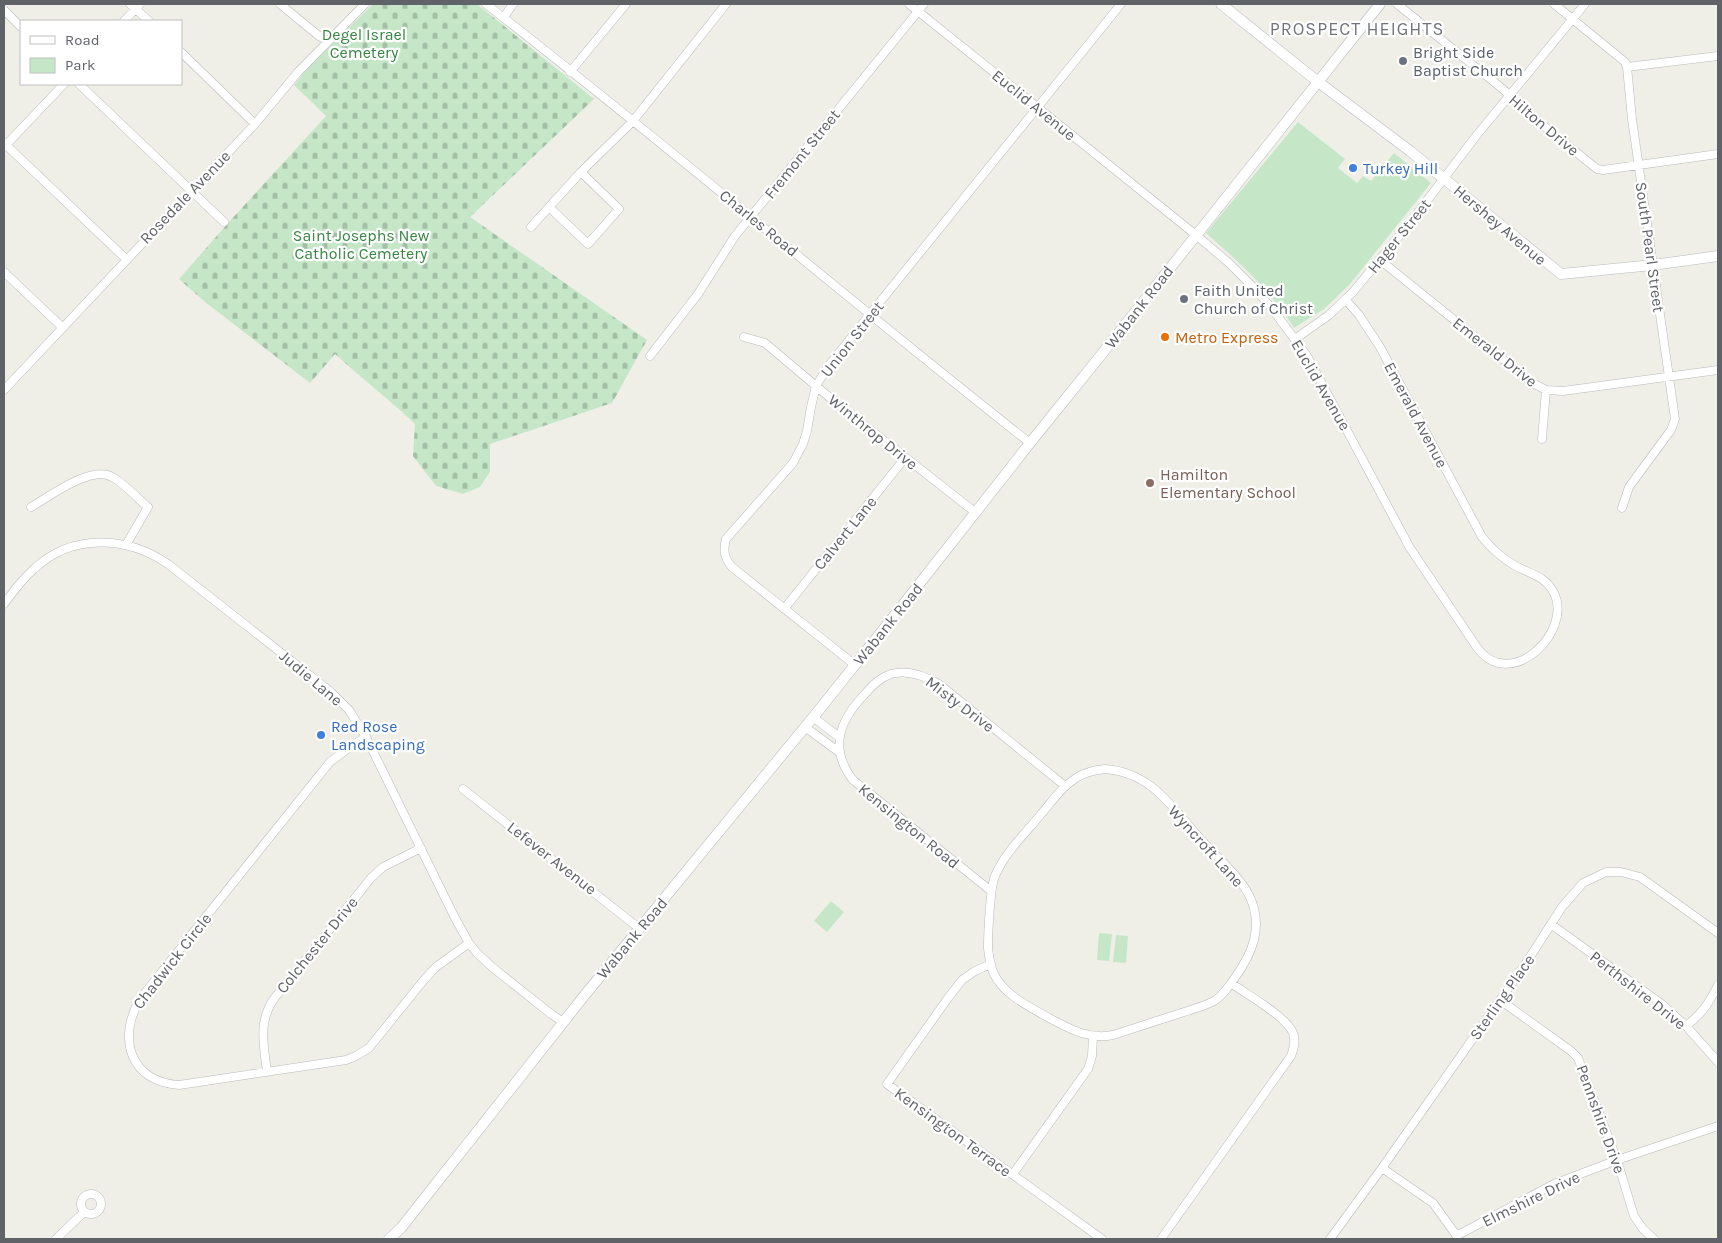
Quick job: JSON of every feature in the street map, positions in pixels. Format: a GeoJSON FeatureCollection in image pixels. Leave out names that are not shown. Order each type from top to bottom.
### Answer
{"type":"FeatureCollection","features":[{"type":"Feature","properties":{"kind":"street"},"geometry":{"type":"LineString","coordinates":[[280,4],[319,36],[328,41]]}},
{"type":"Feature","properties":{"kind":"street","name":"Rosedale Avenue"},"geometry":{"type":"LineString","coordinates":[[4,390],[62,326],[255,124],[298,72],[365,4]]}},
{"type":"Feature","properties":{"kind":"street","name":"Charles Road"},"geometry":{"type":"LineString","coordinates":[[486,4],[1030,443]]}},
{"type":"Feature","properties":{"kind":"street"},"geometry":{"type":"LineString","coordinates":[[504,17],[513,4]]}},
{"type":"Feature","properties":{"kind":"street"},"geometry":{"type":"LineString","coordinates":[[570,72],[626,4]]}},
{"type":"Feature","properties":{"kind":"street"},"geometry":{"type":"LineString","coordinates":[[531,226],[581,172],[633,121],[726,4]]}},
{"type":"Feature","properties":{"kind":"street","name":"Euclid Avenue"},"geometry":{"type":"LineString","coordinates":[[909,4],[1196,235],[1229,263],[1256,290],[1295,339],[1319,375],[1410,548],[1482,655],[1500,663],[1520,662],[1528,659],[1546,641],[1555,626],[1557,616],[1555,595],[1545,581],[1514,566],[1490,546],[1480,534]]}},
{"type":"Feature","properties":{"kind":"street","name":"Fremont Street"},"geometry":{"type":"LineString","coordinates":[[650,356],[698,294],[750,217],[924,4]]}},
{"type":"Feature","properties":{"kind":"street","name":"Union Street"},"geometry":{"type":"LineString","coordinates":[[855,665],[732,567],[725,558],[724,545],[729,534],[798,456],[807,431],[816,386],[829,366],[1121,4]]}},
{"type":"Feature","properties":{"kind":"street","name":"Hershey Avenue"},"geometry":{"type":"LineString","coordinates":[[1221,4],[1317,82],[1410,151],[1561,274],[1653,265],[1718,256]]}},
{"type":"Feature","properties":{"kind":"street","name":"Wabank Road"},"geometry":{"type":"LineString","coordinates":[[390,1239],[401,1228],[563,1022],[855,665],[1380,4]]}},
{"type":"Feature","properties":{"kind":"street","name":"Hilton Drive"},"geometry":{"type":"LineString","coordinates":[[1396,4],[1597,168],[1602,170],[1718,154]]}},
{"type":"Feature","properties":{"kind":"street"},"geometry":{"type":"LineString","coordinates":[[1554,4],[1625,62],[1627,67],[1718,56]]}},
{"type":"Feature","properties":{"kind":"street","name":"Hager Street"},"geometry":{"type":"LineString","coordinates":[[1295,339],[1346,300],[1380,260],[1476,136],[1585,4]]}},
{"type":"Feature","properties":{"kind":"street"},"geometry":{"type":"LineString","coordinates":[[125,20],[135,5],[148,20]]}},
{"type":"Feature","properties":{"kind":"street"},"geometry":{"type":"LineString","coordinates":[[4,10],[20,26]]}},
{"type":"Feature","properties":{"kind":"street"},"geometry":{"type":"LineString","coordinates":[[182,53],[255,124]]}},
{"type":"Feature","properties":{"kind":"street","name":"South Pearl Street"},"geometry":{"type":"LineString","coordinates":[[1622,508],[1630,487],[1674,426],[1675,419],[1638,165],[1627,67]]}},
{"type":"Feature","properties":{"kind":"street"},"geometry":{"type":"LineString","coordinates":[[63,85],[4,145],[126,259]]}},
{"type":"Feature","properties":{"kind":"street"},"geometry":{"type":"LineString","coordinates":[[80,85],[224,222]]}},
{"type":"Feature","properties":{"kind":"street"},"geometry":{"type":"LineString","coordinates":[[549,207],[588,244],[619,209],[581,172]]}},
{"type":"Feature","properties":{"kind":"street","name":"Emerald Drive"},"geometry":{"type":"LineString","coordinates":[[1380,260],[1531,382],[1546,390],[1577,390],[1718,370]]}},
{"type":"Feature","properties":{"kind":"street"},"geometry":{"type":"LineString","coordinates":[[4,272],[62,326]]}},
{"type":"Feature","properties":{"kind":"street","name":"Emerald Avenue"},"geometry":{"type":"LineString","coordinates":[[1346,300],[1359,315],[1380,347],[1480,534]]}},
{"type":"Feature","properties":{"kind":"street","name":"Winthrop Drive"},"geometry":{"type":"LineString","coordinates":[[744,337],[765,343],[905,458],[976,513]]}},
{"type":"Feature","properties":{"kind":"street"},"geometry":{"type":"LineString","coordinates":[[1542,439],[1546,390]]}},
{"type":"Feature","properties":{"kind":"street","name":"Calvert Lane"},"geometry":{"type":"LineString","coordinates":[[784,609],[905,458]]}},
{"type":"Feature","properties":{"kind":"street"},"geometry":{"type":"LineString","coordinates":[[31,507],[86,476],[97,473],[112,476],[148,507],[126,545]]}},
{"type":"Feature","properties":{"kind":"street","name":"Judie Lane"},"geometry":{"type":"LineString","coordinates":[[4,604],[34,568],[56,553],[77,545],[105,542],[126,545],[141,549],[168,564],[331,692],[349,710],[366,737],[469,943],[492,967],[563,1022]]}},
{"type":"Feature","properties":{"kind":"street","name":"Misty Drive"},"geometry":{"type":"LineString","coordinates":[[839,737],[846,718],[859,699],[876,681],[892,674],[906,672],[920,675],[939,684],[1065,786]]}},
{"type":"Feature","properties":{"kind":"street"},"geometry":{"type":"LineString","coordinates":[[813,717],[839,737]]}},
{"type":"Feature","properties":{"kind":"street","name":"Kensington Road"},"geometry":{"type":"LineString","coordinates":[[805,727],[839,752]]}},
{"type":"Feature","properties":{"kind":"street","name":"Chadwick Circle"},"geometry":{"type":"LineString","coordinates":[[366,737],[330,762],[140,1000],[132,1014],[128,1030],[128,1040],[134,1058],[152,1078],[162,1083],[179,1086],[346,1060],[365,1051],[436,966],[469,943]]}},
{"type":"Feature","properties":{"kind":"street","name":"Kensington Road"},"geometry":{"type":"LineString","coordinates":[[839,737],[839,752],[846,770],[857,784],[991,891]]}},
{"type":"Feature","properties":{"kind":"street","name":"Wyncroft Lane"},"geometry":{"type":"LineString","coordinates":[[1097,770],[1118,770],[1142,779],[1174,809],[1244,887],[1253,905],[1256,917],[1256,937],[1250,955],[1219,998],[1213,1002],[1113,1035],[1100,1037],[1077,1032],[1018,999],[1000,984],[991,964],[988,948],[991,891],[994,878],[1012,849],[1065,786],[1077,777],[1097,770]]}},
{"type":"Feature","properties":{"kind":"street","name":"Lefever Avenue"},"geometry":{"type":"LineString","coordinates":[[463,789],[640,929]]}},
{"type":"Feature","properties":{"kind":"street","name":"Colchester Drive"},"geometry":{"type":"LineString","coordinates":[[267,1072],[262,1035],[263,1022],[267,1009],[273,1000],[371,878],[383,867],[421,848]]}},
{"type":"Feature","properties":{"kind":"street","name":"Sterling Place"},"geometry":{"type":"LineString","coordinates":[[1330,1239],[1500,1000],[1552,925],[1562,907],[1583,883],[1606,872],[1621,872],[1640,878],[1718,933]]}},
{"type":"Feature","properties":{"kind":"street","name":"Perthshire Drive"},"geometry":{"type":"LineString","coordinates":[[1552,925],[1642,989],[1686,1026],[1718,1062]]}},
{"type":"Feature","properties":{"kind":"street","name":"Kensington Terrace"},"geometry":{"type":"LineString","coordinates":[[991,964],[975,971],[962,980],[887,1084],[1102,1239]]}},
{"type":"Feature","properties":{"kind":"street"},"geometry":{"type":"LineString","coordinates":[[1161,1239],[1291,1056],[1294,1048],[1293,1033],[1284,1021],[1231,983]]}},
{"type":"Feature","properties":{"kind":"street"},"geometry":{"type":"LineString","coordinates":[[1686,1026],[1698,1017],[1706,1007],[1718,984]]}},
{"type":"Feature","properties":{"kind":"street","name":"Pennshire Drive"},"geometry":{"type":"LineString","coordinates":[[1500,1000],[1578,1058],[1617,1160],[1634,1216],[1642,1228],[1654,1239]]}},
{"type":"Feature","properties":{"kind":"street"},"geometry":{"type":"LineString","coordinates":[[1013,1174],[1088,1069],[1092,1056],[1093,1036]]}},
{"type":"Feature","properties":{"kind":"street","name":"Elmshire Drive"},"geometry":{"type":"LineString","coordinates":[[1459,1237],[1554,1184],[1617,1160],[1718,1126]]}},
{"type":"Feature","properties":{"kind":"street"},"geometry":{"type":"LineString","coordinates":[[1382,1168],[1433,1203],[1459,1237]]}},
{"type":"Feature","properties":{"kind":"street"},"geometry":{"type":"LineString","coordinates":[[56,1239],[84,1212]]}},
{"type":"Feature","properties":{"kind":"green space","name":"Saint Josephs New Catholic Cemetery"},"geometry":{"type":"Polygon","coordinates":[[[373,4],[477,4],[594,99],[470,217],[647,340],[612,403],[490,444],[490,472],[480,487],[463,494],[436,486],[413,456],[415,424],[335,354],[310,383],[205,302],[179,279],[326,116],[294,85],[309,67],[373,4]]]}},
{"type":"Feature","properties":{"kind":"green space"},"geometry":{"type":"Polygon","coordinates":[[[1298,122],[1345,159],[1338,168],[1357,183],[1363,176],[1371,181],[1394,153],[1431,183],[1350,284],[1324,309],[1294,328],[1265,289],[1206,233],[1298,122]]]}},
{"type":"Feature","properties":{"kind":"green space"},"geometry":{"type":"Polygon","coordinates":[[[831,901],[844,912],[827,932],[814,921],[831,901]]]}},
{"type":"Feature","properties":{"kind":"green space"},"geometry":{"type":"Polygon","coordinates":[[[1099,933],[1112,934],[1109,961],[1097,960],[1099,933]]]}},
{"type":"Feature","properties":{"kind":"green space"},"geometry":{"type":"Polygon","coordinates":[[[1116,935],[1128,936],[1126,963],[1113,962],[1116,935]]]}},
{"type":"Feature","properties":{"kind":"place","name":"Bright Side Baptist Church"},"geometry":{"type":"Point","coordinates":[1403,61]}},
{"type":"Feature","properties":{"kind":"place","name":"Turkey Hill"},"geometry":{"type":"Point","coordinates":[1353,168]}},
{"type":"Feature","properties":{"kind":"place","name":"Faith United Church of Christ"},"geometry":{"type":"Point","coordinates":[1184,299]}},
{"type":"Feature","properties":{"kind":"place","name":"Metro Express"},"geometry":{"type":"Point","coordinates":[1165,337]}},
{"type":"Feature","properties":{"kind":"place","name":"Hamilton Elementary School"},"geometry":{"type":"Point","coordinates":[1150,483]}},
{"type":"Feature","properties":{"kind":"place","name":"Red Rose Landscaping"},"geometry":{"type":"Point","coordinates":[321,735]}},
{"type":"Feature","properties":{"kind":"district","name":"PROSPECT HEIGHTS"},"geometry":{"type":"Point","coordinates":[1357,29]}},
{"type":"Feature","properties":{"kind":"park label","name":"Degel Israel Cemetery"},"geometry":{"type":"Point","coordinates":[364,43]}}]}
